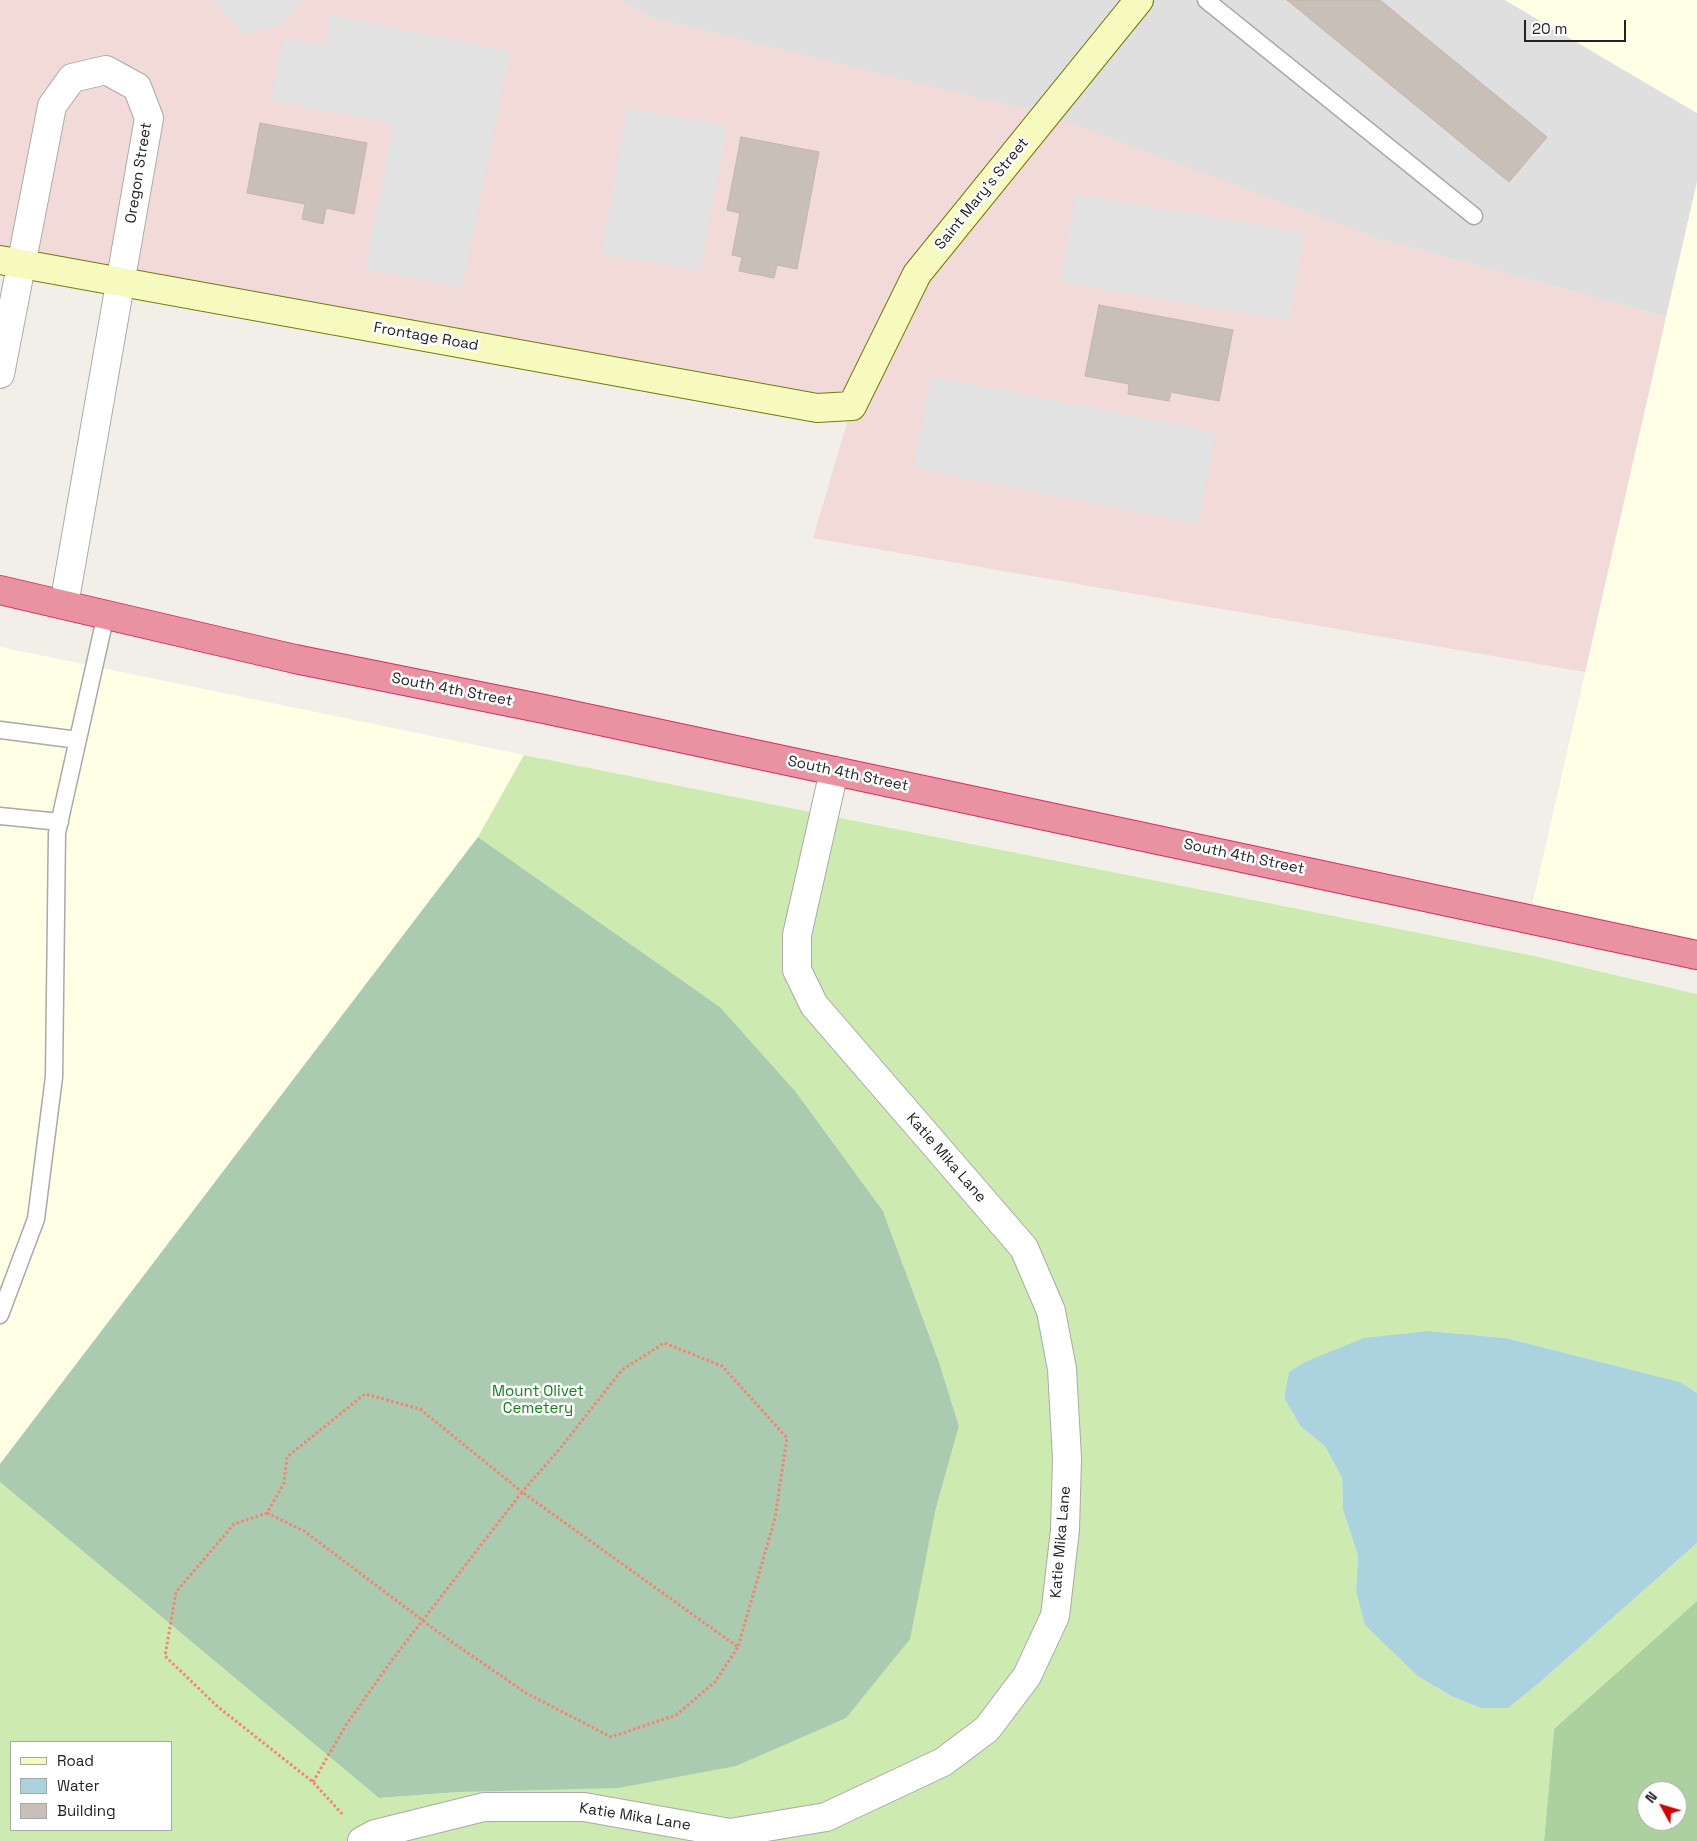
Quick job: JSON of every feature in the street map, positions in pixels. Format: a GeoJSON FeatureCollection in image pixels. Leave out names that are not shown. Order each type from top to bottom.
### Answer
{"type":"FeatureCollection","features":[{"type":"Feature","properties":{"kind":"highway","name":"South 4th Street"},"geometry":{"type":"LineString","coordinates":[[0,590],[296,659],[544,708],[1697,955]]}},
{"type":"Feature","properties":{"kind":"street","name":"Saint Mary's Street"},"geometry":{"type":"LineString","coordinates":[[852,406],[917,274],[1140,0]]}},
{"type":"Feature","properties":{"kind":"street","name":"Oregon Street"},"geometry":{"type":"LineString","coordinates":[[0,374],[11,262],[52,106],[72,78],[106,70],[137,86],[149,118],[64,605]]}},
{"type":"Feature","properties":{"kind":"street","name":"Frontage Road"},"geometry":{"type":"LineString","coordinates":[[11,262],[817,408],[852,406]]}},
{"type":"Feature","properties":{"kind":"street","name":"Katie Mika Lane"},"geometry":{"type":"LineString","coordinates":[[363,1840],[375,1834],[484,1807],[584,1807],[730,1833],[826,1817],[943,1762],[987,1729],[1027,1676],[1055,1616],[1066,1530],[1067,1458],[1062,1369],[1051,1311],[1024,1248],[814,1005],[797,970],[796,935],[834,771]]}},
{"type":"Feature","properties":{"kind":"lane"},"geometry":{"type":"LineString","coordinates":[[1206,0],[1474,216]]}},
{"type":"Feature","properties":{"kind":"lane"},"geometry":{"type":"LineString","coordinates":[[0,1316],[36,1219],[54,1077],[57,833],[106,614]]}},
{"type":"Feature","properties":{"kind":"lane"},"geometry":{"type":"LineString","coordinates":[[0,730],[78,740]]}},
{"type":"Feature","properties":{"kind":"lane"},"geometry":{"type":"LineString","coordinates":[[0,816],[60,822]]}},
{"type":"Feature","properties":{"kind":"path"},"geometry":{"type":"LineString","coordinates":[[267,1513],[304,1531],[423,1621],[526,1693],[611,1737],[676,1715],[715,1682],[738,1647],[775,1518],[787,1438],[722,1366],[664,1343],[622,1370],[558,1451],[522,1492],[423,1621],[392,1660],[352,1717],[313,1782]]}},
{"type":"Feature","properties":{"kind":"path"},"geometry":{"type":"LineString","coordinates":[[363,1840],[313,1782],[218,1706],[165,1656],[176,1592],[234,1524],[267,1513],[284,1483],[287,1456],[365,1394],[420,1409],[522,1492],[738,1647]]}},
{"type":"Feature","properties":{"kind":"shaded area"},"geometry":{"type":"Polygon","coordinates":[[[0,0],[620,0],[648,17],[1046,114],[1382,240],[1666,317],[1585,672],[813,538],[852,406],[0,260],[0,0]]]}},
{"type":"Feature","properties":{"kind":"shaded area"},"geometry":{"type":"Polygon","coordinates":[[[212,0],[299,0],[303,3],[280,26],[245,34],[212,0]]]}},
{"type":"Feature","properties":{"kind":"shaded area"},"geometry":{"type":"Polygon","coordinates":[[[620,0],[1505,0],[1697,113],[1697,182],[1666,317],[1382,240],[648,17],[620,0]]]}},
{"type":"Feature","properties":{"kind":"shaded area"},"geometry":{"type":"Polygon","coordinates":[[[1505,0],[1697,0],[1697,113],[1505,0]]]}},
{"type":"Feature","properties":{"kind":"shaded area"},"geometry":{"type":"Polygon","coordinates":[[[330,15],[510,51],[462,288],[365,269],[394,124],[271,100],[284,37],[324,45],[330,15]]]}},
{"type":"Feature","properties":{"kind":"shaded area"},"geometry":{"type":"Polygon","coordinates":[[[627,108],[727,126],[700,271],[601,254],[627,108]]]}},
{"type":"Feature","properties":{"kind":"shaded area"},"geometry":{"type":"Polygon","coordinates":[[[1697,182],[1697,955],[1529,919],[1697,182]]]}},
{"type":"Feature","properties":{"kind":"shaded area"},"geometry":{"type":"Polygon","coordinates":[[[1076,194],[1304,233],[1289,321],[1061,282],[1076,194]]]}},
{"type":"Feature","properties":{"kind":"shaded area"},"geometry":{"type":"Polygon","coordinates":[[[931,376],[1216,432],[1198,524],[913,468],[931,376]]]}},
{"type":"Feature","properties":{"kind":"shaded area"},"geometry":{"type":"Polygon","coordinates":[[[0,647],[524,755],[1530,955],[1697,994],[1697,1841],[0,1841],[0,1482],[379,1798],[478,838],[0,1464],[0,647]]]}},
{"type":"Feature","properties":{"kind":"green space"},"geometry":{"type":"Polygon","coordinates":[[[524,755],[1530,955],[1697,994],[1697,1393],[1680,1382],[1506,1338],[1429,1331],[1289,1372],[1284,1398],[1301,1427],[1325,1446],[1342,1478],[1343,1510],[1358,1556],[1356,1590],[1419,1677],[1453,1697],[1481,1708],[1508,1708],[1538,1684],[1697,1543],[1697,1601],[1554,1729],[1544,1841],[0,1841],[0,1482],[379,1798],[459,1792],[935,1512],[959,1426],[939,1362],[883,1211],[796,1092],[720,1007],[478,837],[524,755]]]}},
{"type":"Feature","properties":{"kind":"green space","name":"Mount Olivet Cemetery"},"geometry":{"type":"Polygon","coordinates":[[[478,837],[720,1007],[796,1092],[883,1211],[939,1362],[959,1426],[935,1512],[910,1639],[846,1718],[736,1766],[618,1788],[459,1792],[379,1798],[0,1482],[0,1464],[478,837]]]}},
{"type":"Feature","properties":{"kind":"green space"},"geometry":{"type":"Polygon","coordinates":[[[1697,1601],[1697,1841],[1544,1841],[1554,1729],[1697,1601]]]}},
{"type":"Feature","properties":{"kind":"water"},"geometry":{"type":"Polygon","coordinates":[[[1429,1331],[1506,1338],[1680,1382],[1697,1393],[1697,1543],[1538,1684],[1508,1708],[1481,1708],[1453,1697],[1419,1677],[1365,1625],[1356,1590],[1358,1556],[1343,1510],[1342,1478],[1325,1446],[1301,1427],[1284,1398],[1289,1372],[1305,1362],[1364,1338],[1429,1331]]]}},
{"type":"Feature","properties":{"kind":"building"},"geometry":{"type":"Polygon","coordinates":[[[1287,0],[1380,0],[1547,137],[1509,182],[1287,0]]]}},
{"type":"Feature","properties":{"kind":"building"},"geometry":{"type":"Polygon","coordinates":[[[260,123],[367,143],[354,214],[326,208],[323,224],[302,219],[305,204],[247,193],[260,123]]]}},
{"type":"Feature","properties":{"kind":"building"},"geometry":{"type":"Polygon","coordinates":[[[741,137],[819,152],[797,269],[777,265],[774,278],[739,271],[742,257],[732,255],[740,213],[727,210],[741,137]]]}},
{"type":"Feature","properties":{"kind":"building"},"geometry":{"type":"Polygon","coordinates":[[[1099,305],[1233,330],[1219,401],[1171,392],[1169,401],[1128,394],[1129,384],[1085,376],[1099,305]]]}}]}
